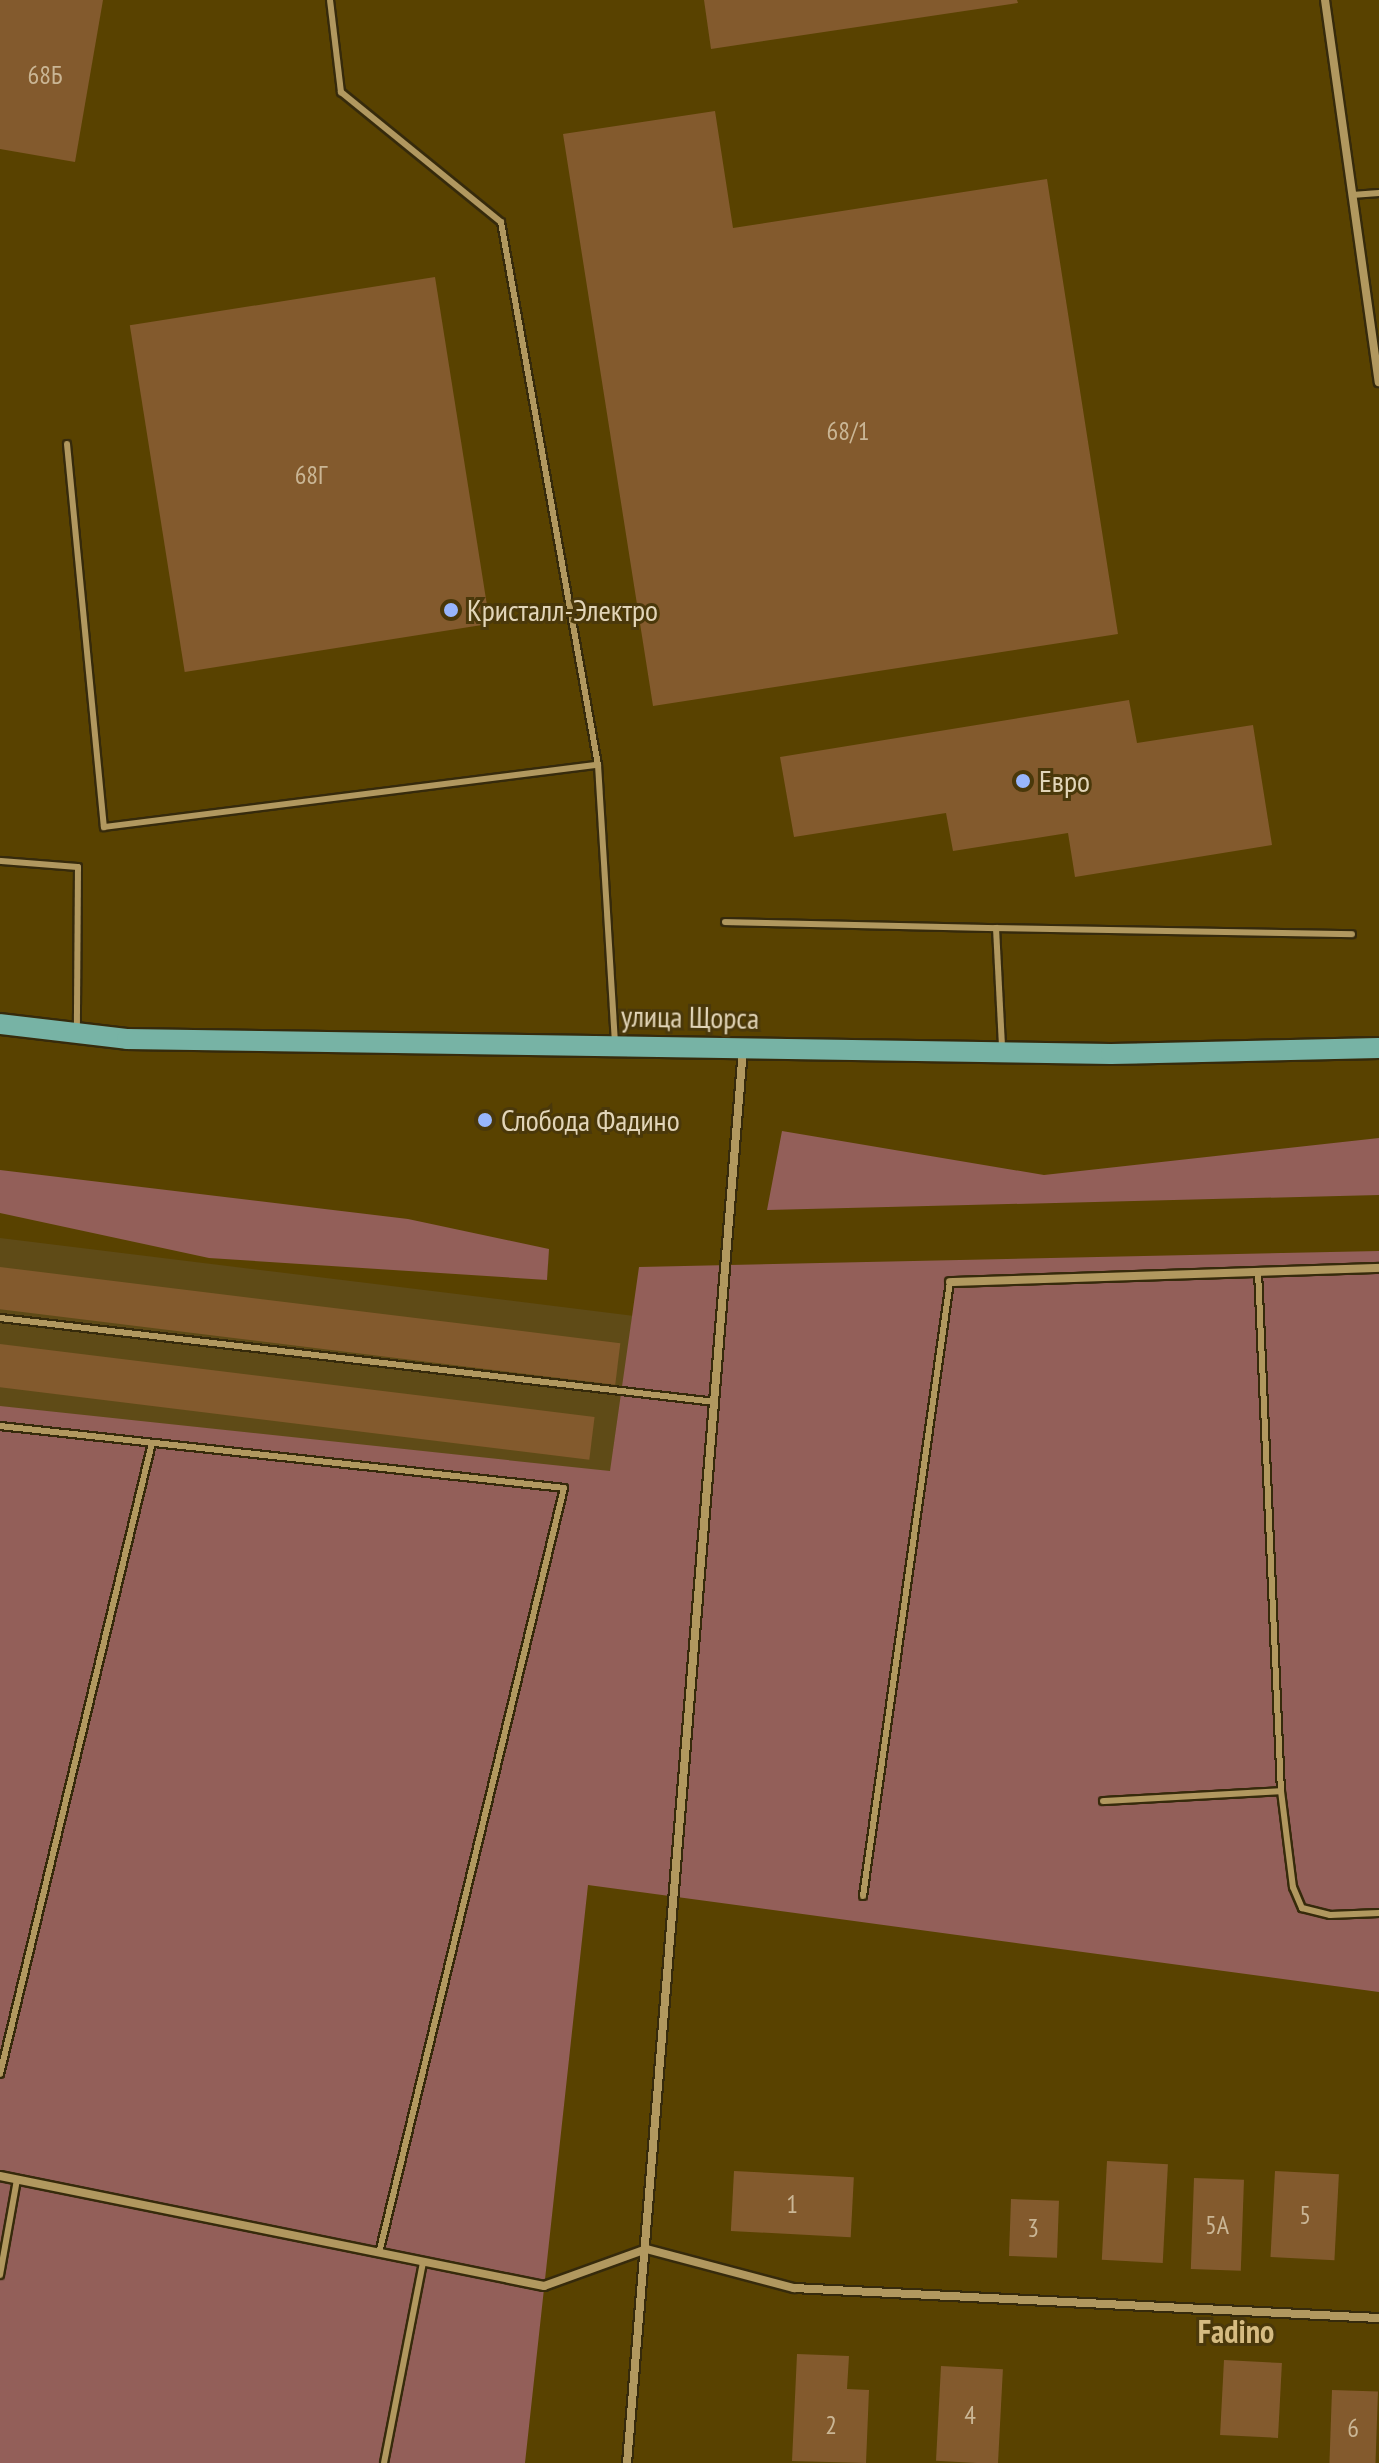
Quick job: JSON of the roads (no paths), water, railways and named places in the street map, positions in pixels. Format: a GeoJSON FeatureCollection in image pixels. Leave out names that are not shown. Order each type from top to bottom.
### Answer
{"type":"FeatureCollection","features":[{"type":"Feature","properties":{"kind":"main road","name":"улица Щорса"},"geometry":{"type":"LineString","coordinates":[[0,1024],[127,1039],[1002,1052],[1379,1048]]}},
{"type":"Feature","properties":{"kind":"street"},"geometry":{"type":"LineString","coordinates":[[1325,0],[1379,382]]}},
{"type":"Feature","properties":{"kind":"street"},"geometry":{"type":"LineString","coordinates":[[627,2463],[743,1048]]}},
{"type":"Feature","properties":{"kind":"street"},"geometry":{"type":"LineString","coordinates":[[950,1282],[1379,1268]]}},
{"type":"Feature","properties":{"kind":"street"},"geometry":{"type":"LineString","coordinates":[[0,2176],[544,2286],[646,2249],[794,2288],[1379,2318]]}},
{"type":"Feature","properties":{"kind":"lane"},"geometry":{"type":"LineString","coordinates":[[330,0],[341,92],[501,222],[598,765],[616,1046]]}},
{"type":"Feature","properties":{"kind":"lane"},"geometry":{"type":"LineString","coordinates":[[1352,195],[1379,193]]}},
{"type":"Feature","properties":{"kind":"lane"},"geometry":{"type":"LineString","coordinates":[[67,444],[104,827],[598,765]]}},
{"type":"Feature","properties":{"kind":"lane"},"geometry":{"type":"LineString","coordinates":[[0,861],[78,867],[77,1033]]}},
{"type":"Feature","properties":{"kind":"lane"},"geometry":{"type":"LineString","coordinates":[[725,922],[1352,934]]}},
{"type":"Feature","properties":{"kind":"lane"},"geometry":{"type":"LineString","coordinates":[[996,928],[1002,1052]]}},
{"type":"Feature","properties":{"kind":"lane"},"geometry":{"type":"LineString","coordinates":[[1258,1270],[1281,1791],[1293,1887],[1302,1908],[1330,1915],[1379,1913]]}},
{"type":"Feature","properties":{"kind":"lane"},"geometry":{"type":"LineString","coordinates":[[863,1896],[950,1282]]}},
{"type":"Feature","properties":{"kind":"lane"},"geometry":{"type":"LineString","coordinates":[[0,1318],[715,1402]]}},
{"type":"Feature","properties":{"kind":"lane"},"geometry":{"type":"LineString","coordinates":[[0,1426],[564,1488],[379,2253]]}},
{"type":"Feature","properties":{"kind":"lane"},"geometry":{"type":"LineString","coordinates":[[0,2074],[152,1443]]}},
{"type":"Feature","properties":{"kind":"lane"},"geometry":{"type":"LineString","coordinates":[[1103,1801],[1281,1791]]}},
{"type":"Feature","properties":{"kind":"lane"},"geometry":{"type":"LineString","coordinates":[[0,2275],[17,2180]]}},
{"type":"Feature","properties":{"kind":"lane"},"geometry":{"type":"LineString","coordinates":[[384,2463],[423,2262]]}},
{"type":"Feature","properties":{"kind":"place","name":"Кристалл-Электро"},"geometry":{"type":"Point","coordinates":[451,610]}},
{"type":"Feature","properties":{"kind":"place","name":"Евро"},"geometry":{"type":"Point","coordinates":[1023,781]}},
{"type":"Feature","properties":{"kind":"place","name":"Слобода Фадино"},"geometry":{"type":"Point","coordinates":[485,1120]}},
{"type":"Feature","properties":{"kind":"district","name":"Fadino"},"geometry":{"type":"Point","coordinates":[1236,2331]}}]}
